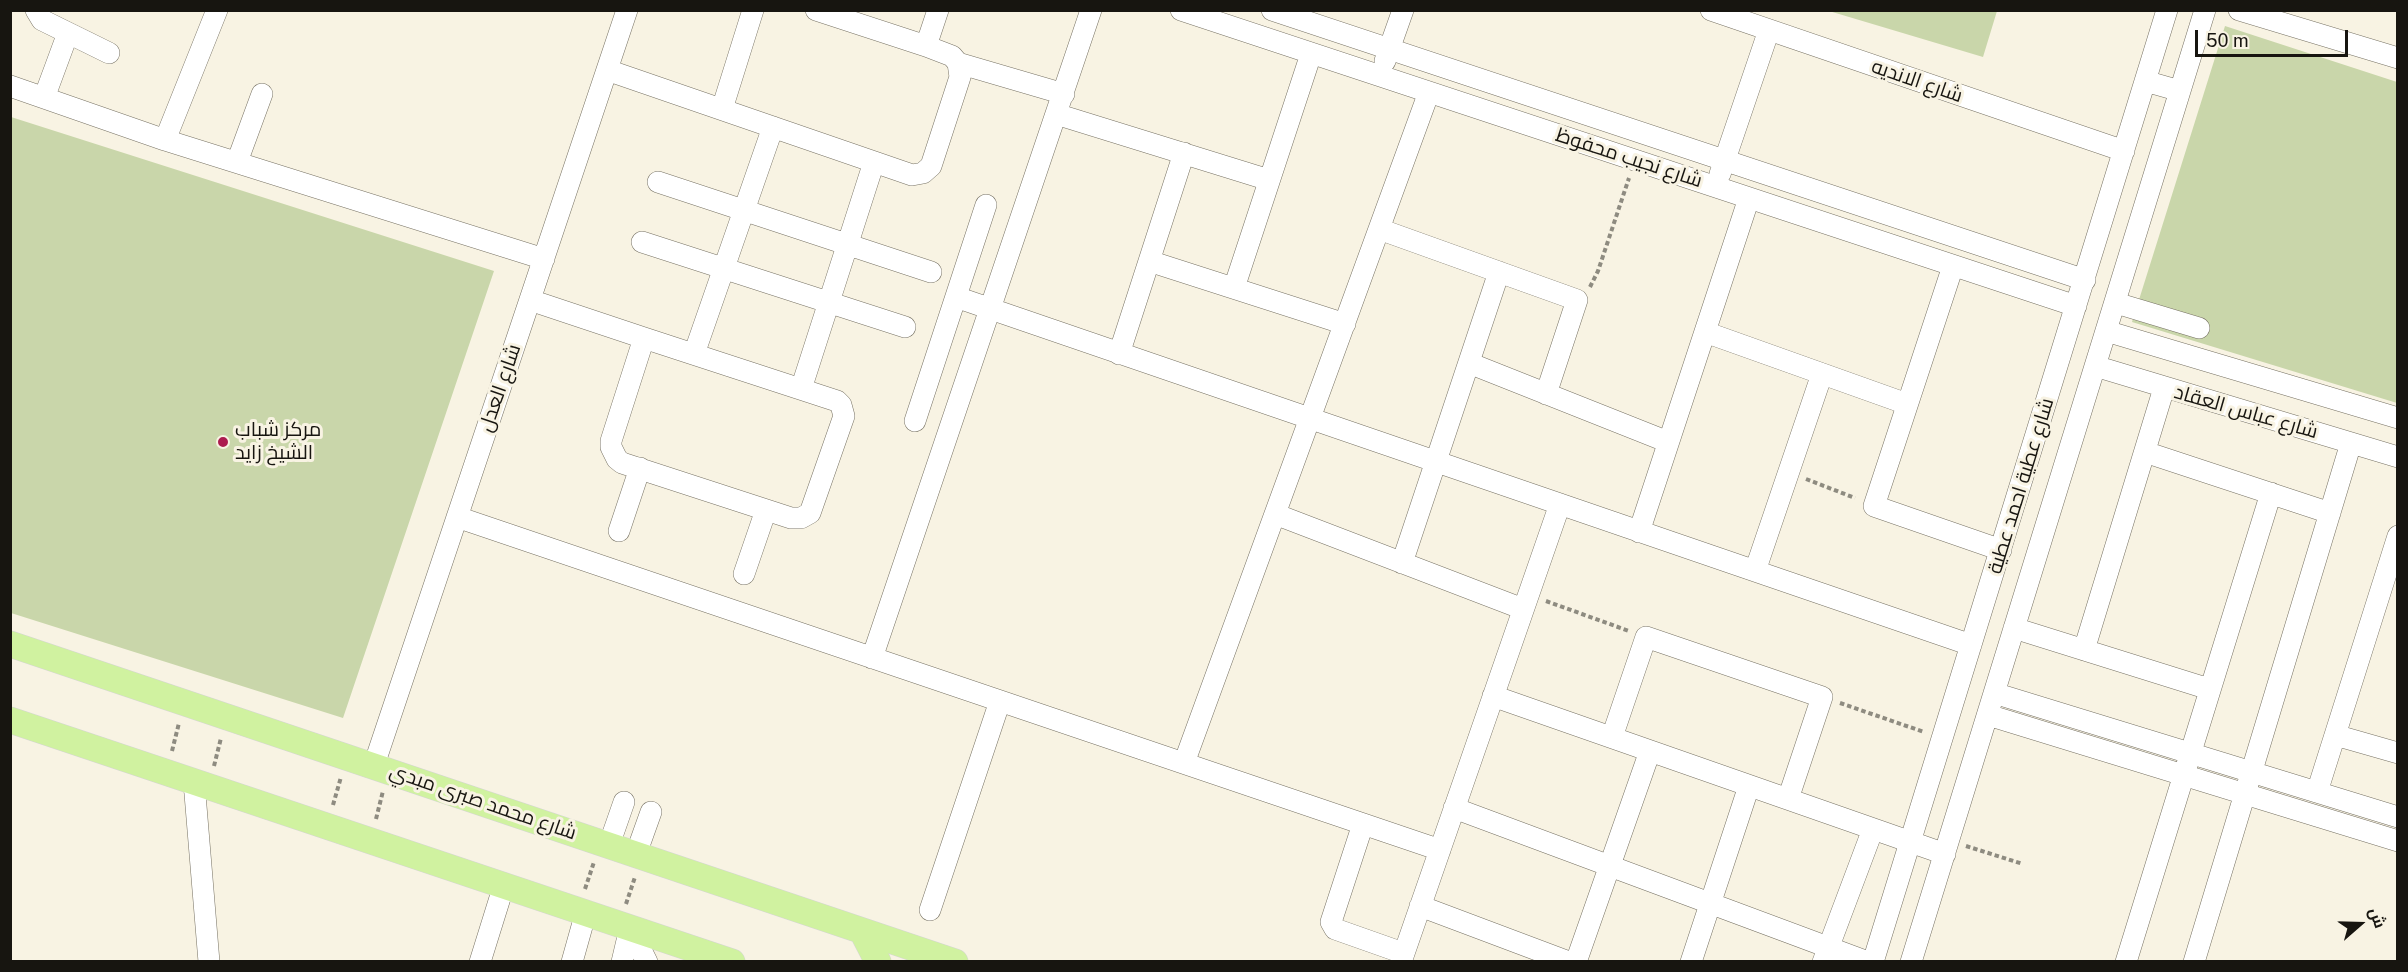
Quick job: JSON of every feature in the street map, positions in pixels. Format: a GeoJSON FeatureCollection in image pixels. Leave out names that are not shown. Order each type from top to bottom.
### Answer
{"type":"FeatureCollection","features":[{"type":"Feature","properties":{"kind":"main road","name":"شارع محمد صبرى مبدي"},"geometry":{"type":"LineString","coordinates":[[10,644],[955,962]]}},
{"type":"Feature","properties":{"kind":"main road"},"geometry":{"type":"LineString","coordinates":[[10,720],[730,961]]}},
{"type":"Feature","properties":{"kind":"main road"},"geometry":{"type":"LineString","coordinates":[[862,931],[878,962]]}},
{"type":"Feature","properties":{"kind":"street"},"geometry":{"type":"LineString","coordinates":[[36,10],[42,20],[109,53]]}},
{"type":"Feature","properties":{"kind":"street"},"geometry":{"type":"LineString","coordinates":[[165,140],[217,10]]}},
{"type":"Feature","properties":{"kind":"street","name":"شارع العدل"},"geometry":{"type":"LineString","coordinates":[[381,768],[457,517],[627,10]]}},
{"type":"Feature","properties":{"kind":"street"},"geometry":{"type":"LineString","coordinates":[[722,109],[753,10]]}},
{"type":"Feature","properties":{"kind":"street"},"geometry":{"type":"LineString","coordinates":[[816,10],[926,46],[952,56],[958,63],[1184,153],[1269,180]]}},
{"type":"Feature","properties":{"kind":"street"},"geometry":{"type":"LineString","coordinates":[[926,46],[938,10]]}},
{"type":"Feature","properties":{"kind":"street"},"geometry":{"type":"LineString","coordinates":[[873,658],[1091,10]]}},
{"type":"Feature","properties":{"kind":"street","name":"شارع نجيب محفوظ"},"geometry":{"type":"LineString","coordinates":[[1181,10],[2076,306]]}},
{"type":"Feature","properties":{"kind":"street","name":"شارع نجيب محفوظ"},"geometry":{"type":"LineString","coordinates":[[1272,10],[2085,280]]}},
{"type":"Feature","properties":{"kind":"street"},"geometry":{"type":"LineString","coordinates":[[1380,76],[1404,10]]}},
{"type":"Feature","properties":{"kind":"street","name":"شارع الانديه"},"geometry":{"type":"LineString","coordinates":[[1711,10],[2124,151]]}},
{"type":"Feature","properties":{"kind":"street","name":"شارع عطية احمد عطية"},"geometry":{"type":"LineString","coordinates":[[1873,962],[2167,10]]}},
{"type":"Feature","properties":{"kind":"street","name":"شارع عطية احمد عطية"},"geometry":{"type":"LineString","coordinates":[[1911,962],[2205,10]]}},
{"type":"Feature","properties":{"kind":"street"},"geometry":{"type":"LineString","coordinates":[[2239,10],[2397,58]]}},
{"type":"Feature","properties":{"kind":"street"},"geometry":{"type":"LineString","coordinates":[[1716,187],[1769,30]]}},
{"type":"Feature","properties":{"kind":"street"},"geometry":{"type":"LineString","coordinates":[[44,98],[68,33]]}},
{"type":"Feature","properties":{"kind":"street"},"geometry":{"type":"LineString","coordinates":[[1234,288],[1311,54]]}},
{"type":"Feature","properties":{"kind":"street"},"geometry":{"type":"LineString","coordinates":[[607,70],[917,175],[931,166],[960,77],[958,63]]}},
{"type":"Feature","properties":{"kind":"street"},"geometry":{"type":"LineString","coordinates":[[2145,81],[2180,90]]}},
{"type":"Feature","properties":{"kind":"street"},"geometry":{"type":"LineString","coordinates":[[10,86],[165,140],[544,259]]}},
{"type":"Feature","properties":{"kind":"street"},"geometry":{"type":"LineString","coordinates":[[1185,763],[1429,92]]}},
{"type":"Feature","properties":{"kind":"street"},"geometry":{"type":"LineString","coordinates":[[237,162],[262,93]]}},
{"type":"Feature","properties":{"kind":"street"},"geometry":{"type":"LineString","coordinates":[[694,354],[773,127]]}},
{"type":"Feature","properties":{"kind":"street"},"geometry":{"type":"LineString","coordinates":[[1119,354],[1184,153]]}},
{"type":"Feature","properties":{"kind":"street"},"geometry":{"type":"LineString","coordinates":[[801,389],[874,162]]}},
{"type":"Feature","properties":{"kind":"street"},"geometry":{"type":"LineString","coordinates":[[658,182],[931,272]]}},
{"type":"Feature","properties":{"kind":"street"},"geometry":{"type":"LineString","coordinates":[[1639,532],[1749,198]]}},
{"type":"Feature","properties":{"kind":"street"},"geometry":{"type":"LineString","coordinates":[[915,421],[986,205]]}},
{"type":"Feature","properties":{"kind":"street"},"geometry":{"type":"LineString","coordinates":[[1379,229],[1577,300],[1546,394]]}},
{"type":"Feature","properties":{"kind":"street"},"geometry":{"type":"LineString","coordinates":[[642,242],[905,327]]}},
{"type":"Feature","properties":{"kind":"street"},"geometry":{"type":"LineString","coordinates":[[1149,261],[1345,324]]}},
{"type":"Feature","properties":{"kind":"street"},"geometry":{"type":"LineString","coordinates":[[1953,266],[1874,506],[2001,550]]}},
{"type":"Feature","properties":{"kind":"street"},"geometry":{"type":"LineString","coordinates":[[1402,562],[1499,272]]}},
{"type":"Feature","properties":{"kind":"street"},"geometry":{"type":"LineString","coordinates":[[956,297],[1971,645]]}},
{"type":"Feature","properties":{"kind":"street"},"geometry":{"type":"LineString","coordinates":[[530,300],[837,401],[844,410],[843,422],[810,513],[796,519],[622,463],[611,447],[644,338]]}},
{"type":"Feature","properties":{"kind":"street"},"geometry":{"type":"LineString","coordinates":[[2116,303],[2199,328]]}},
{"type":"Feature","properties":{"kind":"street","name":"شارع عباس العقاد"},"geometry":{"type":"LineString","coordinates":[[2106,331],[2397,418]]}},
{"type":"Feature","properties":{"kind":"street"},"geometry":{"type":"LineString","coordinates":[[1705,332],[1908,404]]}},
{"type":"Feature","properties":{"kind":"street"},"geometry":{"type":"LineString","coordinates":[[1469,363],[1668,442]]}},
{"type":"Feature","properties":{"kind":"street","name":"شارع عباس العقاد"},"geometry":{"type":"LineString","coordinates":[[2095,366],[2397,457]]}},
{"type":"Feature","properties":{"kind":"street"},"geometry":{"type":"LineString","coordinates":[[1755,571],[1822,374]]}},
{"type":"Feature","properties":{"kind":"street"},"geometry":{"type":"LineString","coordinates":[[2084,650],[2164,388]]}},
{"type":"Feature","properties":{"kind":"street"},"geometry":{"type":"LineString","coordinates":[[2194,962],[2351,443]]}},
{"type":"Feature","properties":{"kind":"street"},"geometry":{"type":"LineString","coordinates":[[2145,452],[2330,513]]}},
{"type":"Feature","properties":{"kind":"street"},"geometry":{"type":"LineString","coordinates":[[619,531],[640,468]]}},
{"type":"Feature","properties":{"kind":"street"},"geometry":{"type":"LineString","coordinates":[[2126,962],[2271,493]]}},
{"type":"Feature","properties":{"kind":"street"},"geometry":{"type":"LineString","coordinates":[[1363,824],[1330,918],[1331,922],[1335,929],[1402,957],[1560,504]]}},
{"type":"Feature","properties":{"kind":"street"},"geometry":{"type":"LineString","coordinates":[[744,574],[766,510]]}},
{"type":"Feature","properties":{"kind":"street"},"geometry":{"type":"LineString","coordinates":[[1275,514],[1402,562],[1526,602]]}},
{"type":"Feature","properties":{"kind":"street"},"geometry":{"type":"LineString","coordinates":[[457,517],[1440,850]]}},
{"type":"Feature","properties":{"kind":"street"},"geometry":{"type":"LineString","coordinates":[[2317,792],[2397,536]]}},
{"type":"Feature","properties":{"kind":"street"},"geometry":{"type":"LineString","coordinates":[[2014,628],[2209,689]]}},
{"type":"Feature","properties":{"kind":"street"},"geometry":{"type":"LineString","coordinates":[[1612,737],[1646,637],[1822,697],[1788,799]]}},
{"type":"Feature","properties":{"kind":"street"},"geometry":{"type":"LineString","coordinates":[[1994,693],[2397,817]]}},
{"type":"Feature","properties":{"kind":"street"},"geometry":{"type":"LineString","coordinates":[[1493,696],[1910,842],[1947,847]]}},
{"type":"Feature","properties":{"kind":"street"},"geometry":{"type":"LineString","coordinates":[[930,910],[1000,701]]}},
{"type":"Feature","properties":{"kind":"street"},"geometry":{"type":"LineString","coordinates":[[1988,715],[2182,777],[2397,841]]}},
{"type":"Feature","properties":{"kind":"street"},"geometry":{"type":"LineString","coordinates":[[2335,735],[2397,753]]}},
{"type":"Feature","properties":{"kind":"street"},"geometry":{"type":"LineString","coordinates":[[1576,962],[1650,751]]}},
{"type":"Feature","properties":{"kind":"street"},"geometry":{"type":"LineString","coordinates":[[201,784],[209,962]]}},
{"type":"Feature","properties":{"kind":"street"},"geometry":{"type":"LineString","coordinates":[[1691,962],[1749,786]]}},
{"type":"Feature","properties":{"kind":"street"},"geometry":{"type":"LineString","coordinates":[[605,843],[624,802]]}},
{"type":"Feature","properties":{"kind":"street"},"geometry":{"type":"LineString","coordinates":[[1454,808],[1710,903],[1826,954],[1868,962]]}},
{"type":"Feature","properties":{"kind":"street"},"geometry":{"type":"LineString","coordinates":[[639,855],[651,812]]}},
{"type":"Feature","properties":{"kind":"street"},"geometry":{"type":"LineString","coordinates":[[1826,954],[1873,829]]}},
{"type":"Feature","properties":{"kind":"street"},"geometry":{"type":"LineString","coordinates":[[480,962],[504,885]]}},
{"type":"Feature","properties":{"kind":"street"},"geometry":{"type":"LineString","coordinates":[[1420,906],[1569,962]]}},
{"type":"Feature","properties":{"kind":"street"},"geometry":{"type":"LineString","coordinates":[[572,962],[582,911]]}},
{"type":"Feature","properties":{"kind":"street"},"geometry":{"type":"LineString","coordinates":[[622,962],[625,926]]}},
{"type":"Feature","properties":{"kind":"street"},"geometry":{"type":"LineString","coordinates":[[625,926],[647,962]]}},
{"type":"Feature","properties":{"kind":"path"},"geometry":{"type":"LineString","coordinates":[[1577,300],[1585,294],[1595,279],[1635,160]]}},
{"type":"Feature","properties":{"kind":"path"},"geometry":{"type":"LineString","coordinates":[[1789,472],[1874,506]]}},
{"type":"Feature","properties":{"kind":"path"},"geometry":{"type":"LineString","coordinates":[[1526,602],[1646,637]]}},
{"type":"Feature","properties":{"kind":"path"},"geometry":{"type":"LineString","coordinates":[[1822,697],[1942,738]]}},
{"type":"Feature","properties":{"kind":"path"},"geometry":{"type":"LineString","coordinates":[[166,772],[185,702]]}},
{"type":"Feature","properties":{"kind":"path"},"geometry":{"type":"LineString","coordinates":[[201,784],[226,716]]}},
{"type":"Feature","properties":{"kind":"path"},"geometry":{"type":"LineString","coordinates":[[326,826],[347,756]]}},
{"type":"Feature","properties":{"kind":"path"},"geometry":{"type":"LineString","coordinates":[[370,840],[381,768]]}},
{"type":"Feature","properties":{"kind":"path"},"geometry":{"type":"LineString","coordinates":[[582,911],[605,843]]}},
{"type":"Feature","properties":{"kind":"path"},"geometry":{"type":"LineString","coordinates":[[1947,847],[2023,864]]}},
{"type":"Feature","properties":{"kind":"path"},"geometry":{"type":"LineString","coordinates":[[625,926],[639,855]]}},
{"type":"Feature","properties":{"kind":"green space"},"geometry":{"type":"Polygon","coordinates":[[[1997,10],[1983,57],[1829,11],[1997,10]]]}},
{"type":"Feature","properties":{"kind":"green space"},"geometry":{"type":"Polygon","coordinates":[[[2225,26],[2397,82],[2397,403],[2132,322],[2225,26]]]}},
{"type":"Feature","properties":{"kind":"green space","name":"مركز شباب الشيخ زايد"},"geometry":{"type":"Polygon","coordinates":[[[11,117],[494,271],[343,718],[11,613],[11,117]]]}},
{"type":"Feature","properties":{"kind":"place","name":"مركز شباب الشيخ زايد"},"geometry":{"type":"Point","coordinates":[223,442]}}]}
